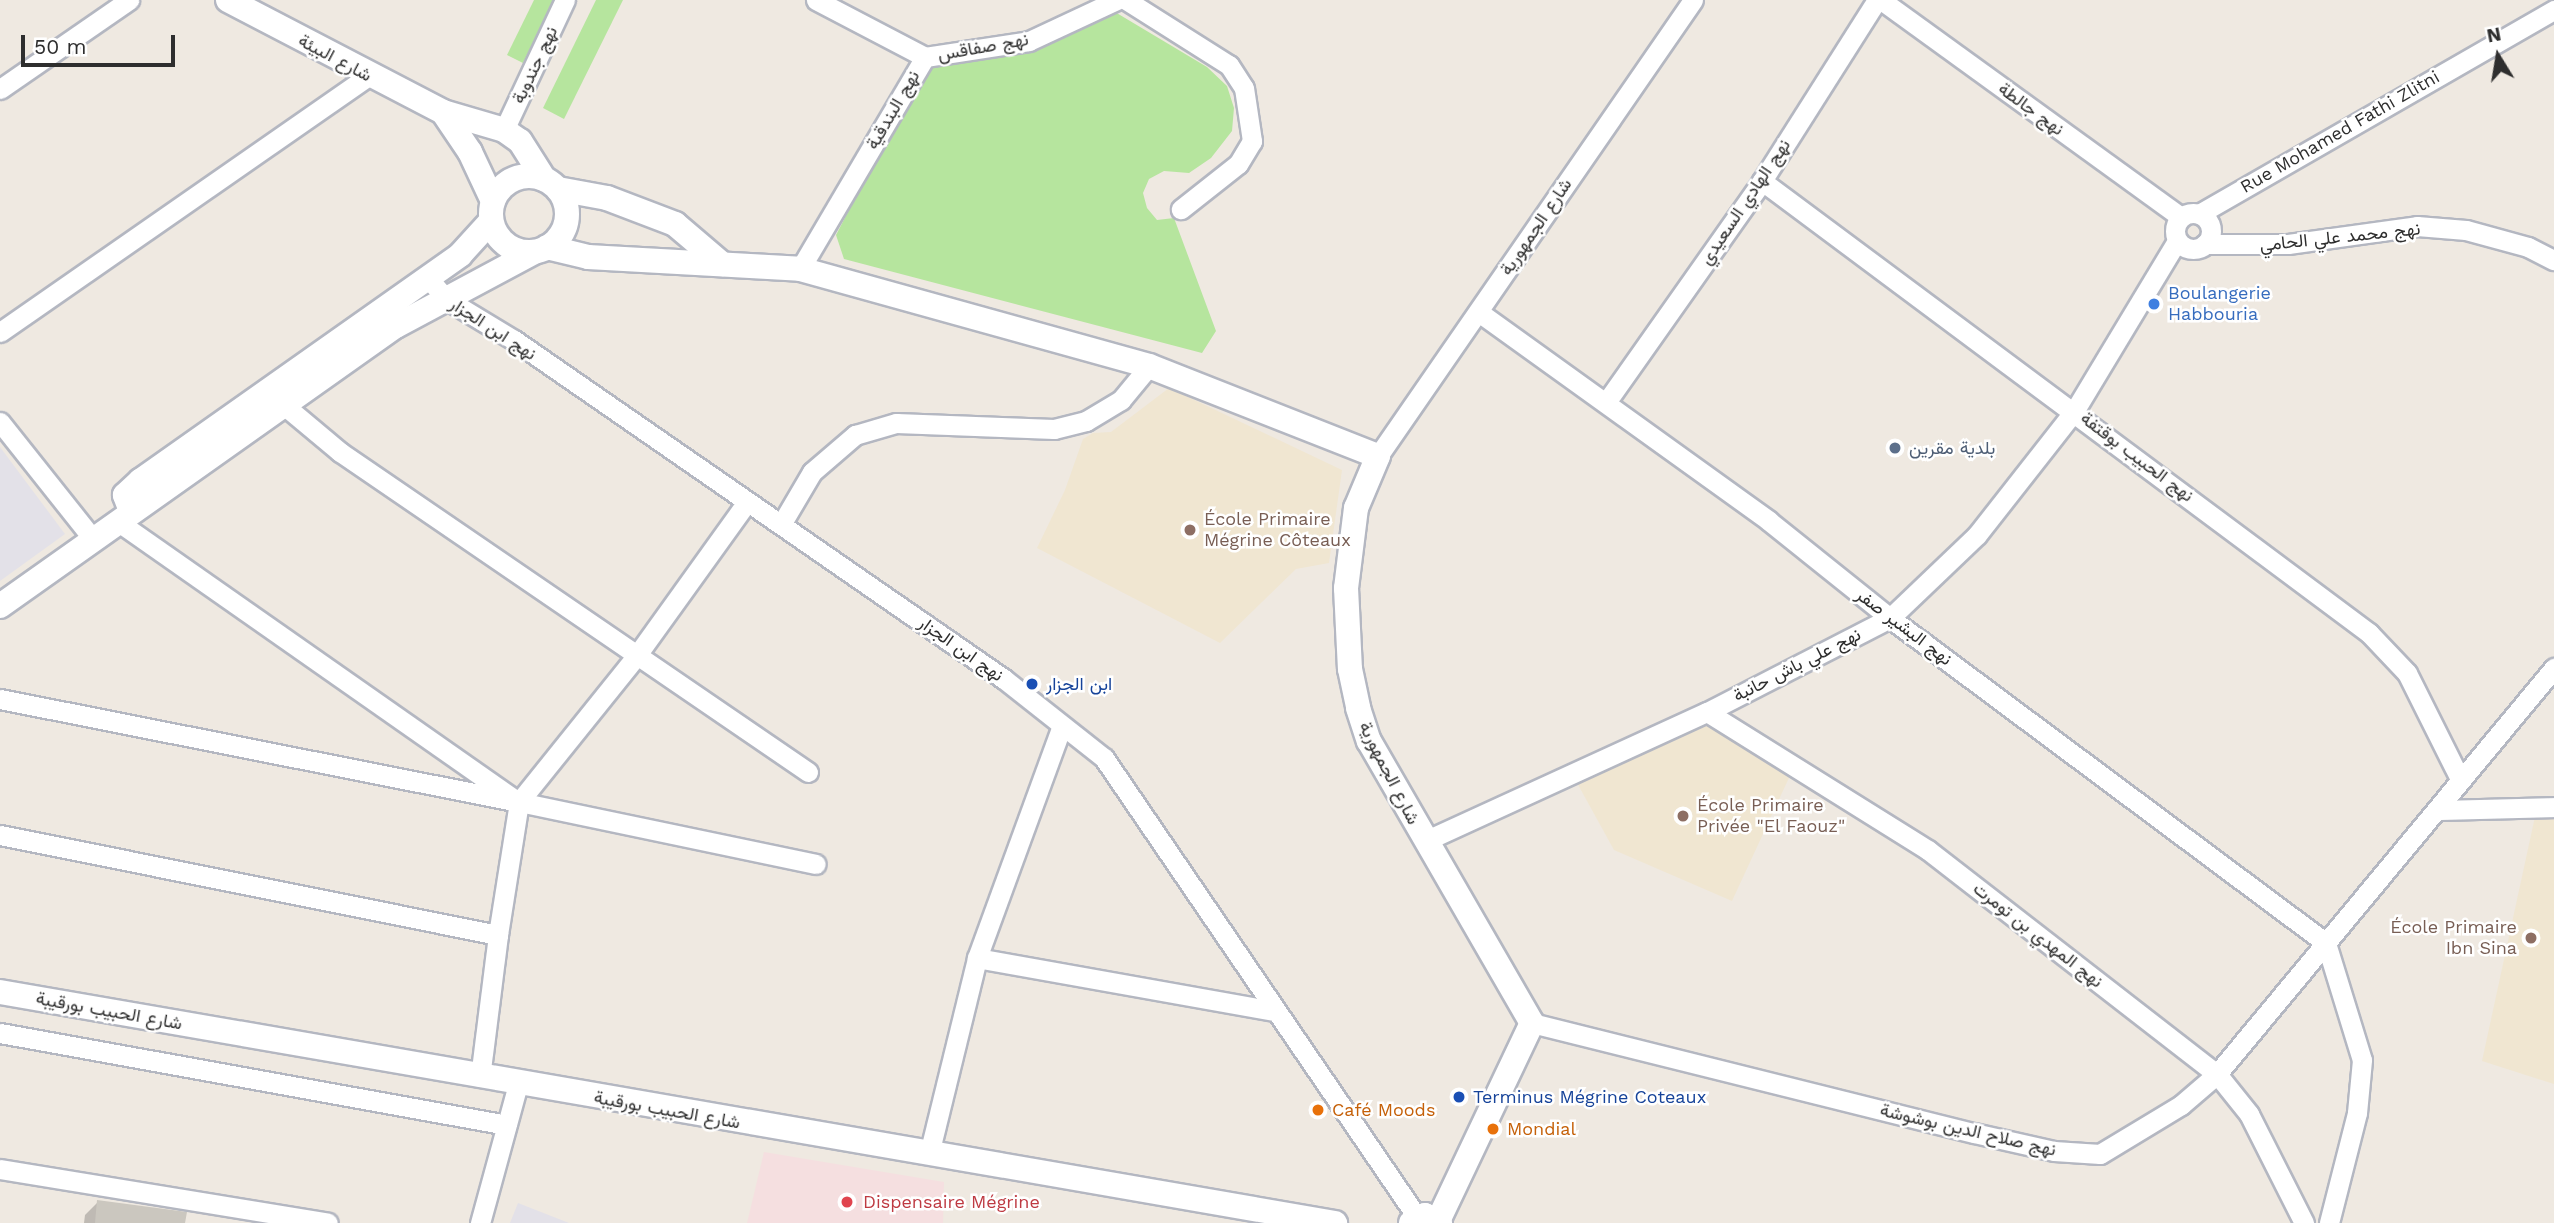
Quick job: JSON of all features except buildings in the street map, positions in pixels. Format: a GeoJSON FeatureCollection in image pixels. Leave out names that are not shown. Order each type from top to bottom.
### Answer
{"type":"FeatureCollection","features":[{"type":"Feature","properties":{"kind":"street"},"geometry":{"type":"LineString","coordinates":[[0,89],[129,0]]}},
{"type":"Feature","properties":{"kind":"street","name":"شارع البيئة"},"geometry":{"type":"LineString","coordinates":[[228,0],[368,76],[443,112],[504,130]]}},
{"type":"Feature","properties":{"kind":"street","name":"نهج جندوبة"},"geometry":{"type":"LineString","coordinates":[[504,130],[565,0]]}},
{"type":"Feature","properties":{"kind":"street","name":"نهج البندقية"},"geometry":{"type":"LineString","coordinates":[[800,269],[925,57],[816,0]]}},
{"type":"Feature","properties":{"kind":"street","name":"نهج صفاقس"},"geometry":{"type":"LineString","coordinates":[[925,57],[1029,41],[1117,0]]}},
{"type":"Feature","properties":{"kind":"street"},"geometry":{"type":"LineString","coordinates":[[1126,0],[1229,65],[1244,88],[1252,141],[1238,164],[1181,209]]}},
{"type":"Feature","properties":{"kind":"street","name":"شارع الجمهورية"},"geometry":{"type":"LineString","coordinates":[[1532,1023],[1369,740],[1350,669],[1346,588],[1356,508],[1378,456],[1480,313],[1693,0]]}},
{"type":"Feature","properties":{"kind":"street","name":"نهج الهادي السعيدي"},"geometry":{"type":"LineString","coordinates":[[1607,401],[1762,181],[1879,0]]}},
{"type":"Feature","properties":{"kind":"street","name":"نهج جالطة"},"geometry":{"type":"LineString","coordinates":[[1879,0],[2190,216]]}},
{"type":"Feature","properties":{"kind":"street","name":"Rue Mohamed Fathi Zlitni"},"geometry":{"type":"LineString","coordinates":[[2190,216],[2550,10]]}},
{"type":"Feature","properties":{"kind":"street"},"geometry":{"type":"LineString","coordinates":[[0,332],[368,76]]}},
{"type":"Feature","properties":{"kind":"street"},"geometry":{"type":"LineString","coordinates":[[443,112],[470,152],[491,212],[513,249],[541,249],[588,257],[800,269],[1149,366],[1378,456]]}},
{"type":"Feature","properties":{"kind":"street"},"geometry":{"type":"LineString","coordinates":[[0,606],[396,326],[541,249],[560,236],[566,220],[566,204],[520,141],[504,130]]}},
{"type":"Feature","properties":{"kind":"street"},"geometry":{"type":"LineString","coordinates":[[124,516],[125,495],[140,481],[460,255],[515,178],[607,198],[676,223],[722,264]]}},
{"type":"Feature","properties":{"kind":"street","name":"نهج الحبيب بوقتفة"},"geometry":{"type":"LineString","coordinates":[[1762,181],[2075,410],[2390,653],[2407,673],[2460,779]]}},
{"type":"Feature","properties":{"kind":"street"},"geometry":{"type":"LineString","coordinates":[[2190,216],[2211,231],[2205,244],[2190,249],[2177,241],[2174,229],[2190,216]]}},
{"type":"Feature","properties":{"kind":"street","name":"نهج محمد علي الحامي"},"geometry":{"type":"LineString","coordinates":[[2205,244],[2288,244],[2417,226],[2466,230],[2528,247],[2554,260]]}},
{"type":"Feature","properties":{"kind":"street","name":"نهج علي باش حانبة"},"geometry":{"type":"LineString","coordinates":[[1425,841],[1707,712],[1890,618],[1976,535],[2075,410],[2177,241]]}},
{"type":"Feature","properties":{"kind":"street","name":"نهج ابن الجزار"},"geometry":{"type":"LineString","coordinates":[[428,278],[446,299],[514,340],[1004,678],[1104,758],[1275,1011],[1426,1221]]}},
{"type":"Feature","properties":{"kind":"street","name":"نهج البشير صفر"},"geometry":{"type":"LineString","coordinates":[[1480,313],[1607,401],[1890,618],[2326,943]]}},
{"type":"Feature","properties":{"kind":"street"},"geometry":{"type":"LineString","coordinates":[[782,523],[812,472],[855,435],[896,423],[1054,429],[1086,421],[1121,400],[1149,366]]}},
{"type":"Feature","properties":{"kind":"street"},"geometry":{"type":"LineString","coordinates":[[285,406],[340,452],[808,772]]}},
{"type":"Feature","properties":{"kind":"street"},"geometry":{"type":"LineString","coordinates":[[0,422],[93,539]]}},
{"type":"Feature","properties":{"kind":"street"},"geometry":{"type":"LineString","coordinates":[[480,1077],[498,935],[519,802],[636,655],[747,502]]}},
{"type":"Feature","properties":{"kind":"street"},"geometry":{"type":"LineString","coordinates":[[124,516],[492,779],[519,802]]}},
{"type":"Feature","properties":{"kind":"street","name":"نهج صلاح الدين بوشوشة"},"geometry":{"type":"LineString","coordinates":[[1532,1023],[2054,1152],[2100,1154],[2182,1105],[2217,1074],[2440,810],[2460,779],[2554,668]]}},
{"type":"Feature","properties":{"kind":"street"},"geometry":{"type":"LineString","coordinates":[[0,699],[816,864]]}},
{"type":"Feature","properties":{"kind":"street","name":"نهج المهدي بن تومرت"},"geometry":{"type":"LineString","coordinates":[[1707,712],[1927,850],[2217,1074],[2249,1114],[2304,1223]]}},
{"type":"Feature","properties":{"kind":"street"},"geometry":{"type":"LineString","coordinates":[[929,1154],[977,958],[1062,726]]}},
{"type":"Feature","properties":{"kind":"street"},"geometry":{"type":"LineString","coordinates":[[2440,810],[2554,807]]}},
{"type":"Feature","properties":{"kind":"street"},"geometry":{"type":"LineString","coordinates":[[0,835],[498,935]]}},
{"type":"Feature","properties":{"kind":"street"},"geometry":{"type":"LineString","coordinates":[[2326,943],[2362,1060],[2352,1140],[2329,1223]]}},
{"type":"Feature","properties":{"kind":"street"},"geometry":{"type":"LineString","coordinates":[[977,958],[1275,1011]]}},
{"type":"Feature","properties":{"kind":"street","name":"شارع الحبيب بورقيبة"},"geometry":{"type":"LineString","coordinates":[[0,992],[517,1084],[1335,1223]]}},
{"type":"Feature","properties":{"kind":"street"},"geometry":{"type":"LineString","coordinates":[[1426,1221],[1532,1023]]}},
{"type":"Feature","properties":{"kind":"street"},"geometry":{"type":"LineString","coordinates":[[0,1033],[507,1125]]}},
{"type":"Feature","properties":{"kind":"street"},"geometry":{"type":"LineString","coordinates":[[480,1223],[517,1084]]}},
{"type":"Feature","properties":{"kind":"street"},"geometry":{"type":"LineString","coordinates":[[0,1169],[226,1214],[328,1223]]}},
{"type":"Feature","properties":{"kind":"shaded area","name":"École Primaire Mégrine Côteaux"},"geometry":{"type":"Polygon","coordinates":[[[1169,388],[1342,470],[1329,563],[1296,569],[1220,643],[1037,548],[1065,490],[1083,439],[1093,433],[1111,432],[1169,388]]]}},
{"type":"Feature","properties":{"kind":"shaded area"},"geometry":{"type":"Polygon","coordinates":[[[0,447],[65,534],[0,581],[0,447]]]}},
{"type":"Feature","properties":{"kind":"shaded area","name":"École Primaire Privée \"El Faouz\""},"geometry":{"type":"Polygon","coordinates":[[[1715,724],[1794,767],[1732,901],[1614,850],[1576,781],[1701,725],[1715,724]]]}},
{"type":"Feature","properties":{"kind":"shaded area","name":"École Primaire Ibn Sina"},"geometry":{"type":"Polygon","coordinates":[[[2536,812],[2554,815],[2554,1084],[2482,1061],[2536,812]]]}},
{"type":"Feature","properties":{"kind":"shaded area","name":"Dispensaire Mégrine"},"geometry":{"type":"Polygon","coordinates":[[[764,1152],[944,1182],[943,1223],[747,1223],[764,1152]]]}},
{"type":"Feature","properties":{"kind":"shaded area"},"geometry":{"type":"Polygon","coordinates":[[[518,1203],[569,1223],[510,1223],[518,1203]]]}},
{"type":"Feature","properties":{"kind":"green space"},"geometry":{"type":"Polygon","coordinates":[[[534,0],[554,0],[523,63],[507,55],[534,0]]]}},
{"type":"Feature","properties":{"kind":"green space"},"geometry":{"type":"Polygon","coordinates":[[[596,0],[623,0],[564,119],[543,108],[596,0]]]}},
{"type":"Feature","properties":{"kind":"green space"},"geometry":{"type":"Polygon","coordinates":[[[1115,12],[1207,67],[1227,86],[1234,108],[1232,131],[1211,158],[1189,173],[1164,171],[1149,179],[1143,193],[1147,208],[1157,220],[1174,218],[1216,331],[1202,353],[844,259],[836,235],[912,88],[934,66],[1038,45],[1115,12]]]}},
{"type":"Feature","properties":{"kind":"place","name":"Boulangerie Habbouria"},"geometry":{"type":"Point","coordinates":[2154,304]}},
{"type":"Feature","properties":{"kind":"place","name":"بلدية مقرين"},"geometry":{"type":"Point","coordinates":[1895,448]}},
{"type":"Feature","properties":{"kind":"place","name":"École Primaire Mégrine Côteaux"},"geometry":{"type":"Point","coordinates":[1190,530]}},
{"type":"Feature","properties":{"kind":"place","name":"ابن الجزار"},"geometry":{"type":"Point","coordinates":[1032,684]}},
{"type":"Feature","properties":{"kind":"place","name":"École Primaire Privée \"El Faouz\""},"geometry":{"type":"Point","coordinates":[1683,816]}},
{"type":"Feature","properties":{"kind":"place","name":"École Primaire Ibn Sina"},"geometry":{"type":"Point","coordinates":[2531,938]}},
{"type":"Feature","properties":{"kind":"place","name":"Terminus Mégrine Coteaux"},"geometry":{"type":"Point","coordinates":[1459,1097]}},
{"type":"Feature","properties":{"kind":"place","name":"Café Moods"},"geometry":{"type":"Point","coordinates":[1318,1110]}},
{"type":"Feature","properties":{"kind":"place","name":"Mondial"},"geometry":{"type":"Point","coordinates":[1493,1129]}},
{"type":"Feature","properties":{"kind":"place","name":"Dispensaire Mégrine"},"geometry":{"type":"Point","coordinates":[847,1202]}}]}
